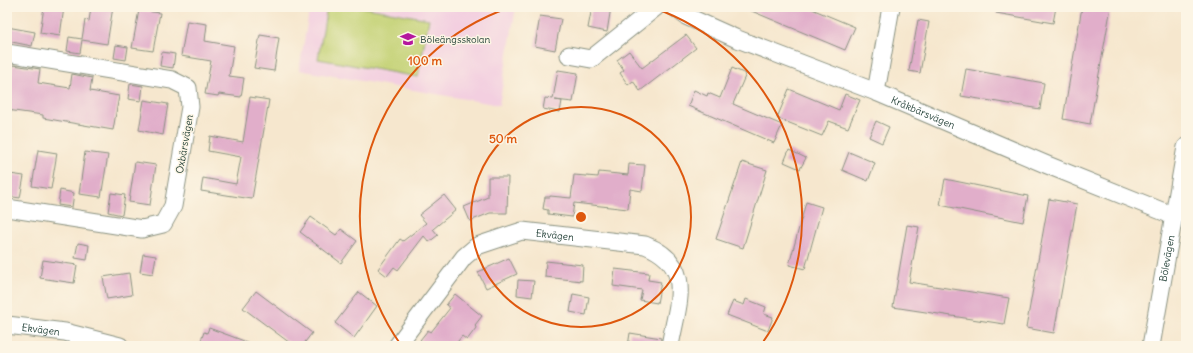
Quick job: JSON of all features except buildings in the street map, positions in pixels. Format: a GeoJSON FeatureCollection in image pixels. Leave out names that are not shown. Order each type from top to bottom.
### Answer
{"type":"FeatureCollection","features":[{"type":"Feature","properties":{"kind":"street"},"geometry":{"type":"LineString","coordinates":[[569,55],[591,58],[656,7]]}},
{"type":"Feature","properties":{"kind":"street","name":"Kråkbärsvägen"},"geometry":{"type":"LineString","coordinates":[[674,7],[686,16],[735,38],[876,92],[1045,164],[1174,216]]}},
{"type":"Feature","properties":{"kind":"street"},"geometry":{"type":"LineString","coordinates":[[876,92],[891,7]]}},
{"type":"Feature","properties":{"kind":"street","name":"Oxbärsvägen"},"geometry":{"type":"LineString","coordinates":[[7,53],[172,80],[188,88],[190,107],[173,206],[163,224],[142,230],[7,208]]}},
{"type":"Feature","properties":{"kind":"street","name":"Bölevägen"},"geometry":{"type":"LineString","coordinates":[[1151,346],[1186,147]]}},
{"type":"Feature","properties":{"kind":"street","name":"Ekvägen"},"geometry":{"type":"LineString","coordinates":[[397,346],[464,257],[478,246],[522,231],[645,245],[655,249],[666,257],[676,268],[680,280],[670,346]]}},
{"type":"Feature","properties":{"kind":"street","name":"Ekvägen"},"geometry":{"type":"LineString","coordinates":[[7,324],[65,332],[120,346]]}},
{"type":"Feature","properties":{"kind":"shaded area","name":"Böleängsskolan"},"geometry":{"type":"Polygon","coordinates":[[[310,7],[516,7],[499,105],[299,70],[310,7]]]}},
{"type":"Feature","properties":{"kind":"green space"},"geometry":{"type":"Polygon","coordinates":[[[327,7],[361,7],[429,19],[418,77],[318,59],[327,7]]]}},
{"type":"Feature","properties":{"kind":"place","name":"Böleängsskolan"},"geometry":{"type":"Point","coordinates":[408,39]}}]}
